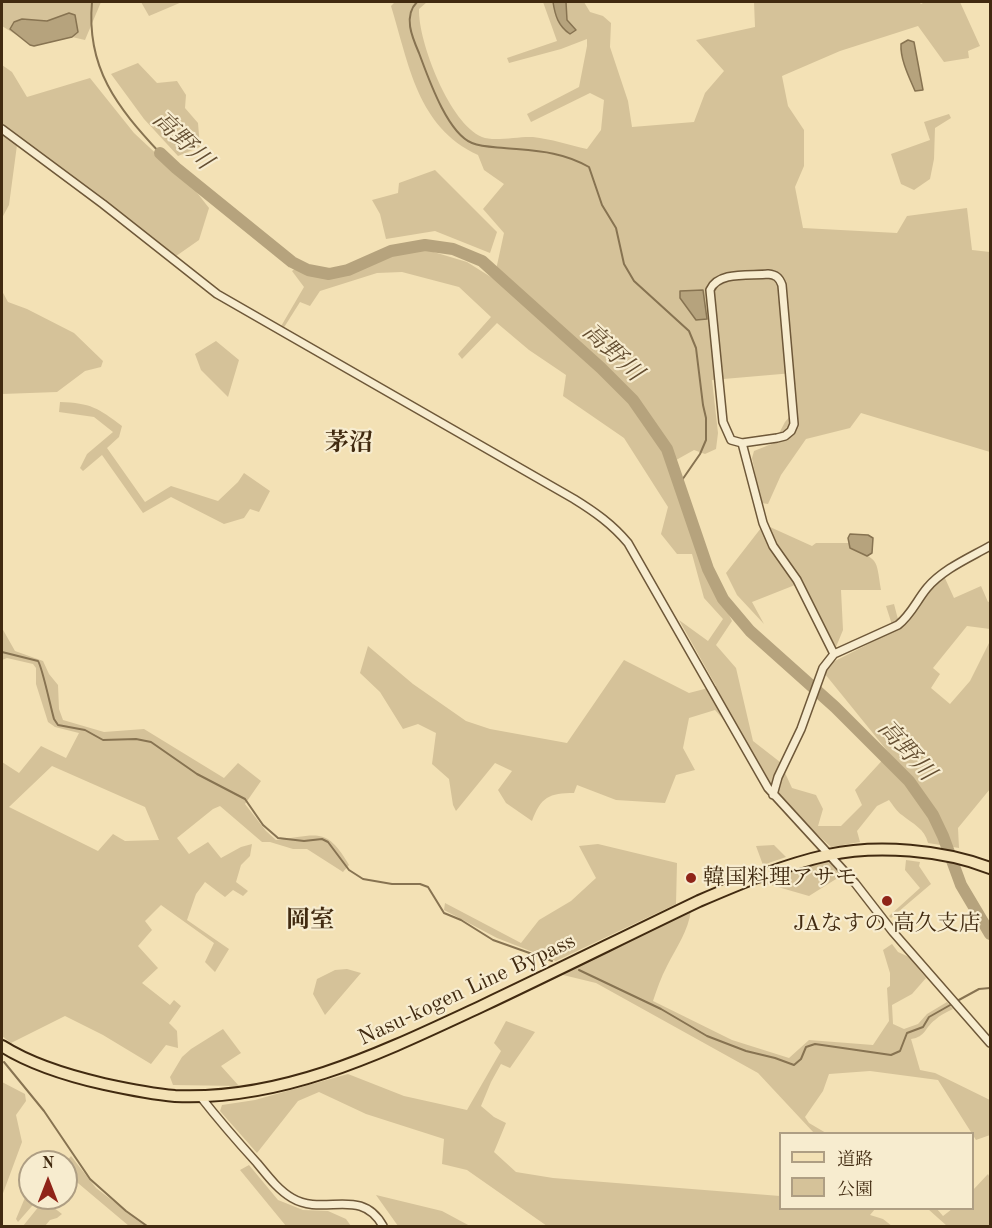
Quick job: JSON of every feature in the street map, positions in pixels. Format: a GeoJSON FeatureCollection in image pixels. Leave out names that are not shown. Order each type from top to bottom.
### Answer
{"type":"FeatureCollection","features":[{"type":"Feature","properties":{"kind":"main road","name":"Nasu-kogen Line Bypass"},"geometry":{"type":"LineString","coordinates":[[2,1046],[69,1075],[151,1093],[201,1096],[275,1087],[361,1061],[422,1035],[747,880],[829,855],[898,850],[940,854],[990,868]]}},
{"type":"Feature","properties":{"kind":"street"},"geometry":{"type":"LineString","coordinates":[[2,129],[103,204],[217,294],[602,516],[628,543],[773,795],[829,855],[990,1043]]}},
{"type":"Feature","properties":{"kind":"street"},"geometry":{"type":"LineString","coordinates":[[775,275],[780,279],[782,285],[794,424],[785,436],[742,443],[731,440],[723,422],[710,290],[713,284],[724,278],[775,275]]}},
{"type":"Feature","properties":{"kind":"street"},"geometry":{"type":"LineString","coordinates":[[742,443],[763,523],[773,546],[797,580],[834,654]]}},
{"type":"Feature","properties":{"kind":"street"},"geometry":{"type":"LineString","coordinates":[[773,795],[778,777],[796,741],[823,668],[834,654],[898,625],[905,620],[936,579],[990,546]]}},
{"type":"Feature","properties":{"kind":"street"},"geometry":{"type":"LineString","coordinates":[[201,1096],[271,1179],[292,1198],[303,1203],[317,1205],[361,1206],[371,1210],[383,1227]]}},
{"type":"Feature","properties":{"kind":"green space"},"geometry":{"type":"Polygon","coordinates":[[[2,2],[101,2],[85,40],[72,37],[34,46],[2,26],[2,2]]]}},
{"type":"Feature","properties":{"kind":"green space"},"geometry":{"type":"Polygon","coordinates":[[[141,2],[182,2],[149,16],[141,2]]]}},
{"type":"Feature","properties":{"kind":"green space"},"geometry":{"type":"Polygon","coordinates":[[[395,2],[427,2],[419,9],[420,23],[430,61],[448,99],[470,129],[487,138],[533,137],[587,149],[601,130],[604,100],[590,93],[531,122],[527,114],[579,87],[587,39],[561,49],[509,63],[507,58],[557,41],[543,2],[584,2],[590,12],[603,16],[611,23],[610,47],[628,101],[632,127],[694,122],[705,93],[724,71],[696,40],[755,27],[754,2],[919,2],[921,4],[960,2],[980,46],[968,51],[969,58],[944,62],[918,26],[840,51],[782,76],[788,106],[804,130],[804,166],[795,187],[803,228],[897,233],[907,216],[967,208],[972,250],[990,252],[990,452],[861,413],[850,428],[806,439],[781,475],[768,504],[761,503],[752,458],[754,451],[774,443],[785,422],[797,408],[793,373],[712,380],[718,433],[716,449],[705,454],[694,450],[669,464],[703,562],[732,621],[716,645],[736,668],[753,741],[780,762],[792,788],[816,795],[823,809],[818,826],[841,826],[862,805],[855,790],[889,753],[825,674],[831,663],[894,631],[886,606],[894,604],[900,627],[906,623],[929,589],[944,576],[954,598],[981,586],[988,602],[990,601],[990,629],[967,626],[933,668],[940,674],[931,688],[950,704],[970,681],[990,641],[990,789],[958,828],[959,848],[928,843],[921,830],[898,812],[889,800],[877,806],[857,831],[860,842],[831,847],[792,811],[769,785],[744,743],[715,710],[689,718],[683,748],[695,770],[676,775],[665,803],[616,800],[577,785],[574,793],[558,794],[547,798],[532,821],[506,803],[498,790],[512,771],[495,763],[456,811],[449,779],[432,764],[436,733],[418,724],[403,729],[380,692],[360,673],[368,646],[413,684],[466,721],[490,729],[567,743],[624,660],[689,693],[716,686],[679,620],[708,641],[723,619],[704,598],[692,554],[677,554],[661,534],[668,507],[624,438],[563,396],[566,375],[529,350],[497,323],[462,359],[458,354],[491,317],[459,287],[402,272],[377,273],[320,291],[310,306],[300,302],[283,329],[280,328],[304,287],[292,271],[296,268],[321,276],[352,274],[388,255],[427,250],[467,262],[494,279],[504,233],[483,209],[504,184],[484,170],[478,155],[457,143],[428,111],[410,71],[391,6],[395,2]]]}},
{"type":"Feature","properties":{"kind":"green space"},"geometry":{"type":"Polygon","coordinates":[[[138,63],[157,83],[177,81],[186,95],[185,108],[198,123],[200,147],[178,156],[144,119],[111,74],[138,63]]]}},
{"type":"Feature","properties":{"kind":"green space"},"geometry":{"type":"Polygon","coordinates":[[[2,65],[12,72],[27,97],[90,78],[134,133],[195,190],[209,208],[199,240],[169,261],[17,145],[9,205],[2,218],[2,65]]]}},
{"type":"Feature","properties":{"kind":"green space"},"geometry":{"type":"Polygon","coordinates":[[[949,114],[951,118],[935,128],[934,159],[930,179],[914,190],[901,184],[891,154],[930,140],[924,122],[949,114]]]}},
{"type":"Feature","properties":{"kind":"green space"},"geometry":{"type":"Polygon","coordinates":[[[435,170],[497,232],[490,253],[435,231],[386,239],[380,214],[372,200],[398,193],[399,183],[435,170]]]}},
{"type":"Feature","properties":{"kind":"green space"},"geometry":{"type":"Polygon","coordinates":[[[2,291],[8,302],[74,333],[103,361],[101,367],[85,371],[57,392],[2,394],[2,291]]]}},
{"type":"Feature","properties":{"kind":"green space"},"geometry":{"type":"Polygon","coordinates":[[[216,341],[239,360],[228,397],[201,370],[195,354],[216,341]]]}},
{"type":"Feature","properties":{"kind":"green space"},"geometry":{"type":"Polygon","coordinates":[[[60,402],[94,408],[122,426],[119,437],[107,448],[145,502],[171,486],[218,501],[244,473],[270,491],[259,512],[250,509],[244,518],[224,524],[171,497],[143,513],[102,455],[83,471],[80,468],[87,454],[113,432],[94,417],[59,412],[60,402]]]}},
{"type":"Feature","properties":{"kind":"green space"},"geometry":{"type":"Polygon","coordinates":[[[770,527],[812,546],[816,543],[849,543],[850,548],[871,558],[877,566],[881,590],[841,590],[843,630],[836,647],[795,571],[769,531],[770,527]]]}},
{"type":"Feature","properties":{"kind":"green space"},"geometry":{"type":"Polygon","coordinates":[[[761,528],[795,585],[752,602],[764,624],[737,595],[726,573],[761,528]]]}},
{"type":"Feature","properties":{"kind":"green space"},"geometry":{"type":"Polygon","coordinates":[[[2,628],[15,651],[43,661],[49,674],[58,685],[59,709],[63,720],[104,732],[144,729],[224,778],[238,763],[261,781],[245,804],[266,831],[276,840],[311,836],[326,838],[341,852],[349,865],[343,872],[307,849],[293,849],[262,842],[220,806],[177,838],[189,854],[208,842],[221,858],[252,844],[250,856],[241,865],[236,882],[248,891],[243,896],[233,890],[225,897],[205,882],[196,894],[187,920],[229,949],[215,972],[205,962],[214,943],[161,905],[145,921],[152,930],[138,946],[158,968],[142,983],[170,1005],[174,1000],[181,1006],[169,1023],[177,1031],[178,1048],[166,1045],[151,1064],[103,1035],[65,1016],[11,1043],[2,1036],[2,762],[19,773],[41,746],[66,758],[79,733],[55,727],[48,722],[36,684],[36,668],[33,664],[7,658],[2,660],[2,628]],[[52,766],[9,807],[98,851],[113,834],[125,841],[159,840],[145,807],[52,766]]]}},
{"type":"Feature","properties":{"kind":"green space"},"geometry":{"type":"Polygon","coordinates":[[[598,844],[677,863],[676,904],[556,961],[497,938],[444,910],[445,903],[521,943],[539,920],[571,901],[596,878],[579,846],[598,844]]]}},
{"type":"Feature","properties":{"kind":"green space"},"geometry":{"type":"Polygon","coordinates":[[[774,845],[786,857],[763,865],[756,846],[774,845]]]}},
{"type":"Feature","properties":{"kind":"green space"},"geometry":{"type":"Polygon","coordinates":[[[906,860],[920,862],[919,866],[931,884],[891,918],[889,916],[920,888],[905,870],[906,860]]]}},
{"type":"Feature","properties":{"kind":"green space"},"geometry":{"type":"Polygon","coordinates":[[[831,861],[844,874],[809,896],[771,885],[758,884],[803,868],[831,861]]]}},
{"type":"Feature","properties":{"kind":"green space"},"geometry":{"type":"Polygon","coordinates":[[[691,910],[685,932],[663,974],[653,1001],[732,1040],[789,1058],[809,1040],[873,1045],[889,1021],[887,988],[890,986],[890,973],[883,950],[892,944],[898,952],[909,957],[926,978],[912,994],[892,1005],[893,1024],[904,1029],[918,1024],[927,1014],[947,1002],[953,1009],[937,1018],[920,1036],[911,1039],[920,1070],[935,1073],[990,1100],[990,1135],[976,1140],[974,1132],[971,1132],[938,1080],[870,1071],[829,1074],[823,1091],[805,1117],[809,1123],[824,1132],[813,1132],[758,1073],[596,983],[559,974],[691,910]]]}},
{"type":"Feature","properties":{"kind":"green space"},"geometry":{"type":"Polygon","coordinates":[[[347,969],[361,973],[325,1015],[313,994],[317,979],[335,970],[347,969]]]}},
{"type":"Feature","properties":{"kind":"green space"},"geometry":{"type":"Polygon","coordinates":[[[506,1021],[535,1032],[510,1068],[501,1064],[481,1106],[506,1123],[494,1152],[516,1172],[553,1178],[779,1196],[779,1210],[874,1210],[870,1215],[883,1219],[892,1226],[547,1226],[467,1170],[442,1164],[444,1139],[366,1114],[319,1092],[298,1101],[257,1153],[220,1111],[222,1105],[255,1100],[348,1074],[404,1096],[467,1110],[501,1051],[494,1043],[506,1021]]]}},
{"type":"Feature","properties":{"kind":"green space"},"geometry":{"type":"Polygon","coordinates":[[[223,1029],[241,1053],[221,1066],[239,1086],[173,1085],[170,1077],[182,1057],[223,1029]]]}},
{"type":"Feature","properties":{"kind":"green space"},"geometry":{"type":"Polygon","coordinates":[[[2,1082],[25,1094],[26,1101],[16,1115],[22,1142],[2,1196],[2,1082]]]}},
{"type":"Feature","properties":{"kind":"green space"},"geometry":{"type":"Polygon","coordinates":[[[78,1165],[96,1188],[146,1226],[129,1226],[78,1183],[78,1165]]]}},
{"type":"Feature","properties":{"kind":"green space"},"geometry":{"type":"Polygon","coordinates":[[[249,1165],[278,1200],[303,1210],[328,1211],[346,1219],[351,1226],[286,1226],[240,1170],[249,1165]]]}},
{"type":"Feature","properties":{"kind":"green space"},"geometry":{"type":"Polygon","coordinates":[[[988,1174],[990,1178],[990,1226],[947,1226],[929,1210],[938,1210],[943,1216],[951,1210],[974,1210],[974,1189],[988,1174]]]}},
{"type":"Feature","properties":{"kind":"green space"},"geometry":{"type":"Polygon","coordinates":[[[376,1195],[442,1211],[470,1226],[398,1226],[376,1195]]]}},
{"type":"Feature","properties":{"kind":"green space"},"geometry":{"type":"Polygon","coordinates":[[[20,1210],[28,1210],[18,1222],[16,1219],[20,1210]]]}},
{"type":"Feature","properties":{"kind":"green space"},"geometry":{"type":"Polygon","coordinates":[[[36,1210],[57,1210],[62,1214],[50,1220],[45,1226],[23,1226],[36,1210]]]}},
{"type":"Feature","properties":{"kind":"shaded area"},"geometry":{"type":"Polygon","coordinates":[[[553,2],[566,2],[567,20],[576,30],[570,34],[558,20],[553,2]]]}},
{"type":"Feature","properties":{"kind":"shaded area"},"geometry":{"type":"Polygon","coordinates":[[[69,13],[75,15],[78,32],[72,37],[34,46],[10,29],[14,22],[22,19],[47,21],[69,13]]]}},
{"type":"Feature","properties":{"kind":"shaded area"},"geometry":{"type":"Polygon","coordinates":[[[908,40],[914,42],[923,90],[915,91],[903,62],[901,44],[908,40]]]}},
{"type":"Feature","properties":{"kind":"shaded area"},"geometry":{"type":"Polygon","coordinates":[[[703,290],[707,319],[696,320],[680,298],[680,291],[703,290]]]}},
{"type":"Feature","properties":{"kind":"shaded area"},"geometry":{"type":"Polygon","coordinates":[[[850,534],[868,535],[873,538],[872,553],[867,556],[850,548],[848,538],[850,534]]]}},
{"type":"Feature","properties":{"kind":"waterway","name":"高野川"},"geometry":{"type":"LineString","coordinates":[[92,2],[91,26],[94,47],[108,85],[130,119],[160,153]]}},
{"type":"Feature","properties":{"kind":"waterway"},"geometry":{"type":"LineString","coordinates":[[417,2],[410,14],[412,34],[433,89],[454,128],[472,143],[488,147],[548,153],[589,167],[602,205],[616,228],[624,264],[634,281],[689,331],[696,348],[706,418],[706,440],[700,454],[680,483]]}},
{"type":"Feature","properties":{"kind":"waterway","name":"高野川"},"geometry":{"type":"LineString","coordinates":[[160,153],[292,262],[308,270],[329,274],[348,270],[391,251],[425,245],[453,249],[482,261],[601,368],[633,400],[667,449],[708,569],[723,599],[750,631],[835,707],[909,781],[933,815],[961,885],[990,934]]}},
{"type":"Feature","properties":{"kind":"waterway"},"geometry":{"type":"LineString","coordinates":[[2,652],[38,661],[54,719],[58,725],[85,730],[103,740],[136,739],[151,742],[197,774],[245,799],[263,825],[278,838],[304,841],[322,839],[328,842],[349,870],[363,879],[392,884],[420,884],[428,887],[444,913],[461,920],[493,940],[552,961]]}},
{"type":"Feature","properties":{"kind":"waterway"},"geometry":{"type":"LineString","coordinates":[[579,970],[661,1009],[707,1036],[746,1051],[794,1065],[801,1059],[806,1047],[815,1044],[891,1055],[900,1051],[907,1033],[923,1027],[929,1017],[952,1004]]}},
{"type":"Feature","properties":{"kind":"waterway"},"geometry":{"type":"LineString","coordinates":[[957,1001],[979,989],[990,988]]}},
{"type":"Feature","properties":{"kind":"waterway"},"geometry":{"type":"LineString","coordinates":[[4,1062],[44,1111],[90,1179],[147,1226]]}},
{"type":"Feature","properties":{"kind":"place","name":"韓国料理アサモ"},"geometry":{"type":"Point","coordinates":[691,878]}},
{"type":"Feature","properties":{"kind":"place","name":"JAなすの 高久支店"},"geometry":{"type":"Point","coordinates":[887,901]}},
{"type":"Feature","properties":{"kind":"district","name":"茅沼"},"geometry":{"type":"Point","coordinates":[349,444]}},
{"type":"Feature","properties":{"kind":"district","name":"岡室"},"geometry":{"type":"Point","coordinates":[310,921]}}]}
